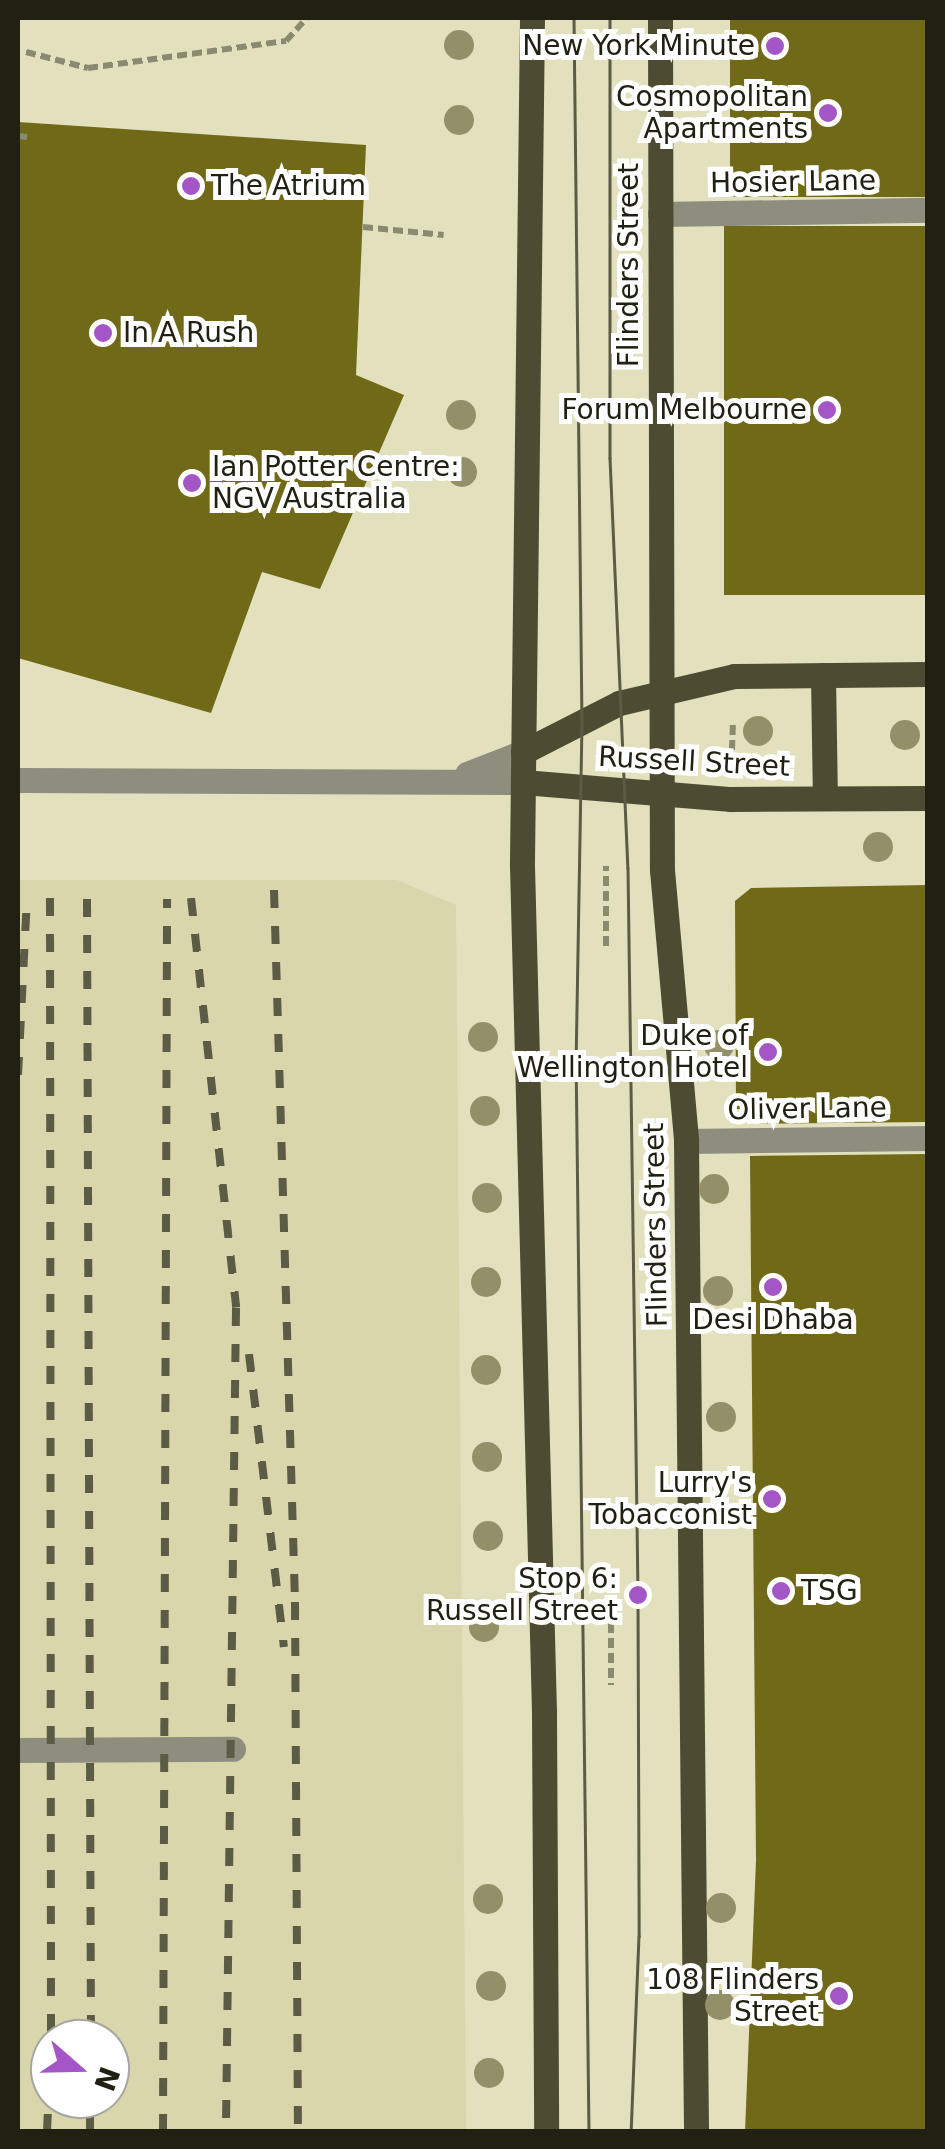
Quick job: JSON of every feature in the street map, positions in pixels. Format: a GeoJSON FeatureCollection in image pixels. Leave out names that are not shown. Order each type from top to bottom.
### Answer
{"type":"FeatureCollection","features":[{"type":"Feature","properties":{"kind":"main road"},"geometry":{"type":"LineString","coordinates":[[532,18],[523,752],[546,2132]]}},
{"type":"Feature","properties":{"kind":"main road","name":"Flinders Street"},"geometry":{"type":"LineString","coordinates":[[660,18],[662,870],[686,1141],[696,2132]]}},
{"type":"Feature","properties":{"kind":"main road"},"geometry":{"type":"LineString","coordinates":[[823,674],[825,798]]}},
{"type":"Feature","properties":{"kind":"main road","name":"Russell Street"},"geometry":{"type":"LineString","coordinates":[[523,752],[619,703],[734,676],[928,674]]}},
{"type":"Feature","properties":{"kind":"main road","name":"Russell Street"},"geometry":{"type":"LineString","coordinates":[[524,782],[664,794],[928,798]]}},
{"type":"Feature","properties":{"kind":"street","name":"Hosier Lane"},"geometry":{"type":"LineString","coordinates":[[660,214],[928,210]]}},
{"type":"Feature","properties":{"kind":"street","name":"Russell Street"},"geometry":{"type":"LineString","coordinates":[[458,777],[523,752]]}},
{"type":"Feature","properties":{"kind":"street","name":"Russell Street"},"geometry":{"type":"LineString","coordinates":[[18,780],[458,777],[524,782]]}},
{"type":"Feature","properties":{"kind":"street","name":"Oliver Lane"},"geometry":{"type":"LineString","coordinates":[[686,1141],[928,1138]]}},
{"type":"Feature","properties":{"kind":"street"},"geometry":{"type":"LineString","coordinates":[[18,1750],[233,1749]]}},
{"type":"Feature","properties":{"kind":"path"},"geometry":{"type":"LineString","coordinates":[[26,52],[88,68],[286,41],[307,18]]}},
{"type":"Feature","properties":{"kind":"path"},"geometry":{"type":"LineString","coordinates":[[18,136],[27,137]]}},
{"type":"Feature","properties":{"kind":"path"},"geometry":{"type":"LineString","coordinates":[[363,226],[444,235]]}},
{"type":"Feature","properties":{"kind":"path"},"geometry":{"type":"LineString","coordinates":[[732,750],[733,721]]}},
{"type":"Feature","properties":{"kind":"path"},"geometry":{"type":"LineString","coordinates":[[606,866],[606,946]]}},
{"type":"Feature","properties":{"kind":"path"},"geometry":{"type":"LineString","coordinates":[[611,1623],[611,1684]]}},
{"type":"Feature","properties":{"kind":"shaded area"},"geometry":{"type":"Polygon","coordinates":[[[18,880],[397,880],[456,905],[466,2131],[18,2132],[18,880]]]}},
{"type":"Feature","properties":{"kind":"building","name":"Cosmopolitan Apartments"},"geometry":{"type":"Polygon","coordinates":[[[730,19],[928,19],[928,197],[730,197],[730,19]]]}},
{"type":"Feature","properties":{"kind":"building","name":"Ian Potter Centre: NGV Australia"},"geometry":{"type":"Polygon","coordinates":[[[18,122],[366,145],[356,375],[404,395],[320,589],[262,572],[211,713],[18,658],[18,122]]]}},
{"type":"Feature","properties":{"kind":"building","name":"Forum Melbourne"},"geometry":{"type":"Polygon","coordinates":[[[724,226],[928,226],[928,595],[724,595],[724,226]]]}},
{"type":"Feature","properties":{"kind":"building"},"geometry":{"type":"Polygon","coordinates":[[[928,885],[928,1122],[750,1124],[750,1109],[736,1109],[735,901],[751,888],[928,885]]]}},
{"type":"Feature","properties":{"kind":"building"},"geometry":{"type":"Polygon","coordinates":[[[928,1154],[928,2132],[745,2132],[756,1860],[750,1156],[928,1154]]]}},
{"type":"Feature","properties":{"kind":"tram line"},"geometry":{"type":"LineString","coordinates":[[574,18],[582,723],[576,1053],[589,2132]]}},
{"type":"Feature","properties":{"kind":"tram line"},"geometry":{"type":"LineString","coordinates":[[610,18],[610,458],[628,868],[638,1595],[639,1936],[631,2132]]}},
{"type":"Feature","properties":{"kind":"railway"},"geometry":{"type":"LineString","coordinates":[[274,890],[295,1602],[298,2132]]}},
{"type":"Feature","properties":{"kind":"railway"},"geometry":{"type":"LineString","coordinates":[[18,1075],[27,896]]}},
{"type":"Feature","properties":{"kind":"railway"},"geometry":{"type":"LineString","coordinates":[[50,898],[51,2019]]}},
{"type":"Feature","properties":{"kind":"railway"},"geometry":{"type":"LineString","coordinates":[[191,898],[236,1308],[226,2132]]}},
{"type":"Feature","properties":{"kind":"railway"},"geometry":{"type":"LineString","coordinates":[[87,899],[91,2019]]}},
{"type":"Feature","properties":{"kind":"railway"},"geometry":{"type":"LineString","coordinates":[[163,2132],[167,899]]}},
{"type":"Feature","properties":{"kind":"railway"},"geometry":{"type":"LineString","coordinates":[[249,1354],[284,1647]]}},
{"type":"Feature","properties":{"kind":"railway"},"geometry":{"type":"LineString","coordinates":[[47,2132],[48,2119]]}},
{"type":"Feature","properties":{"kind":"railway"},"geometry":{"type":"LineString","coordinates":[[90,2119],[90,2132]]}},
{"type":"Feature","properties":{"kind":"place","name":"New York Minute"},"geometry":{"type":"Point","coordinates":[775,46]}},
{"type":"Feature","properties":{"kind":"place","name":"Cosmopolitan Apartments"},"geometry":{"type":"Point","coordinates":[828,113]}},
{"type":"Feature","properties":{"kind":"place","name":"The Atrium"},"geometry":{"type":"Point","coordinates":[191,186]}},
{"type":"Feature","properties":{"kind":"place","name":"In A Rush"},"geometry":{"type":"Point","coordinates":[103,333]}},
{"type":"Feature","properties":{"kind":"place","name":"Forum Melbourne"},"geometry":{"type":"Point","coordinates":[827,410]}},
{"type":"Feature","properties":{"kind":"place","name":"Ian Potter Centre: NGV Australia"},"geometry":{"type":"Point","coordinates":[192,483]}},
{"type":"Feature","properties":{"kind":"place","name":"Duke of Wellington Hotel"},"geometry":{"type":"Point","coordinates":[768,1052]}},
{"type":"Feature","properties":{"kind":"place","name":"Desi Dhaba"},"geometry":{"type":"Point","coordinates":[773,1287]}},
{"type":"Feature","properties":{"kind":"place","name":"Lurry's Tobacconist"},"geometry":{"type":"Point","coordinates":[772,1499]}},
{"type":"Feature","properties":{"kind":"place","name":"TSG"},"geometry":{"type":"Point","coordinates":[781,1591]}},
{"type":"Feature","properties":{"kind":"place","name":"Stop 6: Russell Street"},"geometry":{"type":"Point","coordinates":[638,1595]}},
{"type":"Feature","properties":{"kind":"place","name":"108 Flinders Street"},"geometry":{"type":"Point","coordinates":[839,1996]}}]}
